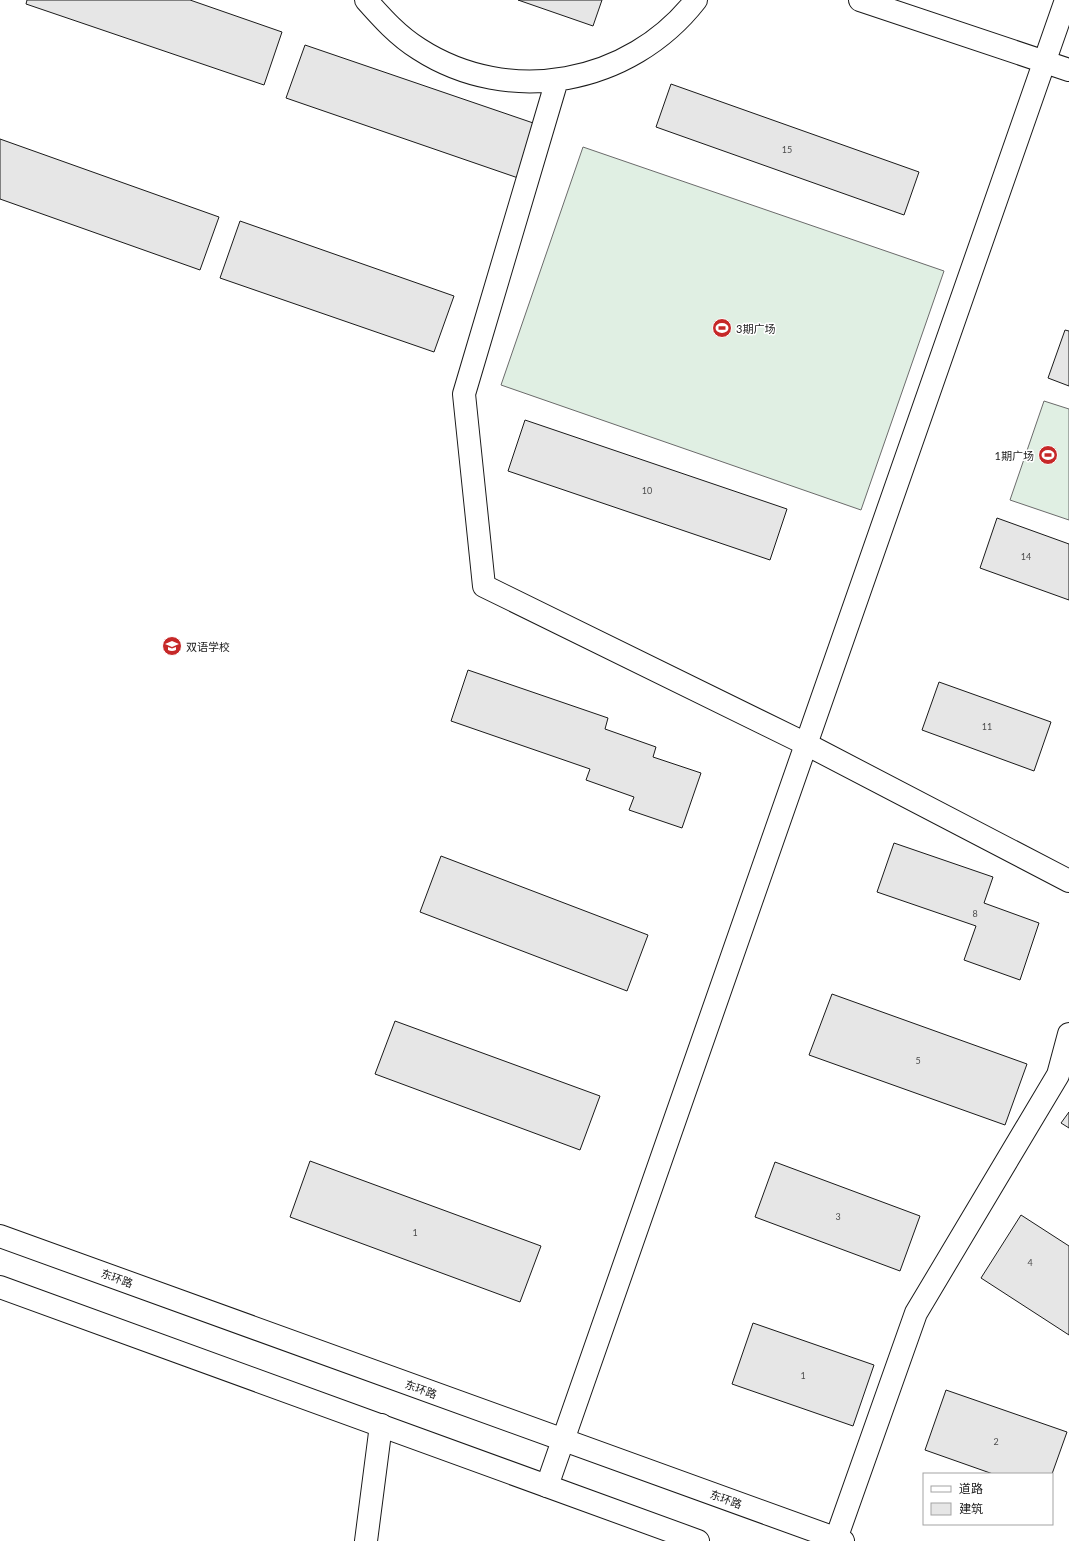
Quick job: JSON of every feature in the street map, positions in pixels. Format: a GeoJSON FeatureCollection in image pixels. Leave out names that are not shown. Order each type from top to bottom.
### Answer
{"type":"FeatureCollection","features":[{"type":"Feature","properties":{"kind":"street"},"geometry":{"type":"LineString","coordinates":[[366,0],[390,27],[413,45],[451,66],[485,76],[521,82],[557,80],[592,72],[626,59],[657,40],[684,16],[696,0]]}},
{"type":"Feature","properties":{"kind":"street"},"geometry":{"type":"LineString","coordinates":[[860,0],[1069,70]]}},
{"type":"Feature","properties":{"kind":"street"},"geometry":{"type":"LineString","coordinates":[[547,1486],[1066,0]]}},
{"type":"Feature","properties":{"kind":"street"},"geometry":{"type":"LineString","coordinates":[[557,80],[464,394],[484,586],[806,744],[1069,881]]}},
{"type":"Feature","properties":{"kind":"street"},"geometry":{"type":"LineString","coordinates":[[839,1540],[916,1313],[1058,1076],[1069,1034]]}},
{"type":"Feature","properties":{"kind":"street","name":"东环路"},"geometry":{"type":"LineString","coordinates":[[0,1236],[839,1540]]}},
{"type":"Feature","properties":{"kind":"street"},"geometry":{"type":"LineString","coordinates":[[0,1287],[698,1541]]}},
{"type":"Feature","properties":{"kind":"street"},"geometry":{"type":"LineString","coordinates":[[366,1541],[381,1425]]}},
{"type":"Feature","properties":{"kind":"green space","name":"3期广场"},"geometry":{"type":"Polygon","coordinates":[[[583,147],[944,271],[861,510],[501,385],[583,147]]]}},
{"type":"Feature","properties":{"kind":"green space","name":"1期广场"},"geometry":{"type":"Polygon","coordinates":[[[1044,401],[1069,409],[1069,520],[1010,500],[1044,401]]]}},
{"type":"Feature","properties":{"kind":"building"},"geometry":{"type":"Polygon","coordinates":[[[27,0],[190,0],[282,32],[264,85],[26,4],[27,0]]]}},
{"type":"Feature","properties":{"kind":"building"},"geometry":{"type":"Polygon","coordinates":[[[518,0],[602,0],[593,26],[518,0]]]}},
{"type":"Feature","properties":{"kind":"building"},"geometry":{"type":"Polygon","coordinates":[[[305,45],[542,126],[524,180],[286,98],[305,45]]]}},
{"type":"Feature","properties":{"kind":"building"},"geometry":{"type":"Polygon","coordinates":[[[671,84],[919,172],[904,215],[656,127],[671,84]]]}},
{"type":"Feature","properties":{"kind":"building"},"geometry":{"type":"Polygon","coordinates":[[[0,139],[219,217],[200,270],[0,199],[0,139]]]}},
{"type":"Feature","properties":{"kind":"building"},"geometry":{"type":"Polygon","coordinates":[[[240,221],[454,296],[434,352],[220,278],[240,221]]]}},
{"type":"Feature","properties":{"kind":"building"},"geometry":{"type":"Polygon","coordinates":[[[1065,330],[1069,331],[1069,386],[1048,378],[1065,330]]]}},
{"type":"Feature","properties":{"kind":"building"},"geometry":{"type":"Polygon","coordinates":[[[525,420],[787,509],[770,560],[508,471],[525,420]]]}},
{"type":"Feature","properties":{"kind":"building"},"geometry":{"type":"Polygon","coordinates":[[[997,518],[1069,544],[1069,600],[980,568],[997,518]]]}},
{"type":"Feature","properties":{"kind":"building"},"geometry":{"type":"Polygon","coordinates":[[[468,670],[608,718],[605,729],[656,747],[653,757],[701,773],[682,828],[629,810],[634,797],[586,780],[590,769],[451,721],[468,670]]]}},
{"type":"Feature","properties":{"kind":"building"},"geometry":{"type":"Polygon","coordinates":[[[939,682],[1051,722],[1034,771],[922,730],[939,682]]]}},
{"type":"Feature","properties":{"kind":"building"},"geometry":{"type":"Polygon","coordinates":[[[894,843],[993,877],[984,903],[1039,923],[1020,980],[964,960],[976,926],[877,892],[894,843]]]}},
{"type":"Feature","properties":{"kind":"building"},"geometry":{"type":"Polygon","coordinates":[[[441,856],[648,935],[627,991],[420,912],[441,856]]]}},
{"type":"Feature","properties":{"kind":"building"},"geometry":{"type":"Polygon","coordinates":[[[832,994],[1027,1064],[1005,1125],[809,1055],[832,994]]]}},
{"type":"Feature","properties":{"kind":"building"},"geometry":{"type":"Polygon","coordinates":[[[395,1021],[600,1096],[580,1150],[375,1074],[395,1021]]]}},
{"type":"Feature","properties":{"kind":"building"},"geometry":{"type":"Polygon","coordinates":[[[1069,1112],[1069,1128],[1061,1123],[1069,1112]]]}},
{"type":"Feature","properties":{"kind":"building"},"geometry":{"type":"Polygon","coordinates":[[[310,1161],[541,1246],[520,1302],[290,1217],[310,1161]]]}},
{"type":"Feature","properties":{"kind":"building"},"geometry":{"type":"Polygon","coordinates":[[[775,1162],[920,1216],[900,1271],[755,1217],[775,1162]]]}},
{"type":"Feature","properties":{"kind":"building"},"geometry":{"type":"Polygon","coordinates":[[[1021,1215],[1069,1246],[1069,1335],[981,1278],[1021,1215]]]}},
{"type":"Feature","properties":{"kind":"building"},"geometry":{"type":"Polygon","coordinates":[[[753,1323],[874,1365],[853,1426],[732,1384],[753,1323]]]}},
{"type":"Feature","properties":{"kind":"building"},"geometry":{"type":"Polygon","coordinates":[[[946,1390],[1067,1432],[1052,1473],[990,1473],[925,1450],[946,1390]]]}},
{"type":"Feature","properties":{"kind":"place","name":"3期广场"},"geometry":{"type":"Point","coordinates":[722,328]}},
{"type":"Feature","properties":{"kind":"place","name":"1期广场"},"geometry":{"type":"Point","coordinates":[1048,455]}},
{"type":"Feature","properties":{"kind":"place","name":"双语学校"},"geometry":{"type":"Point","coordinates":[172,646]}}]}
